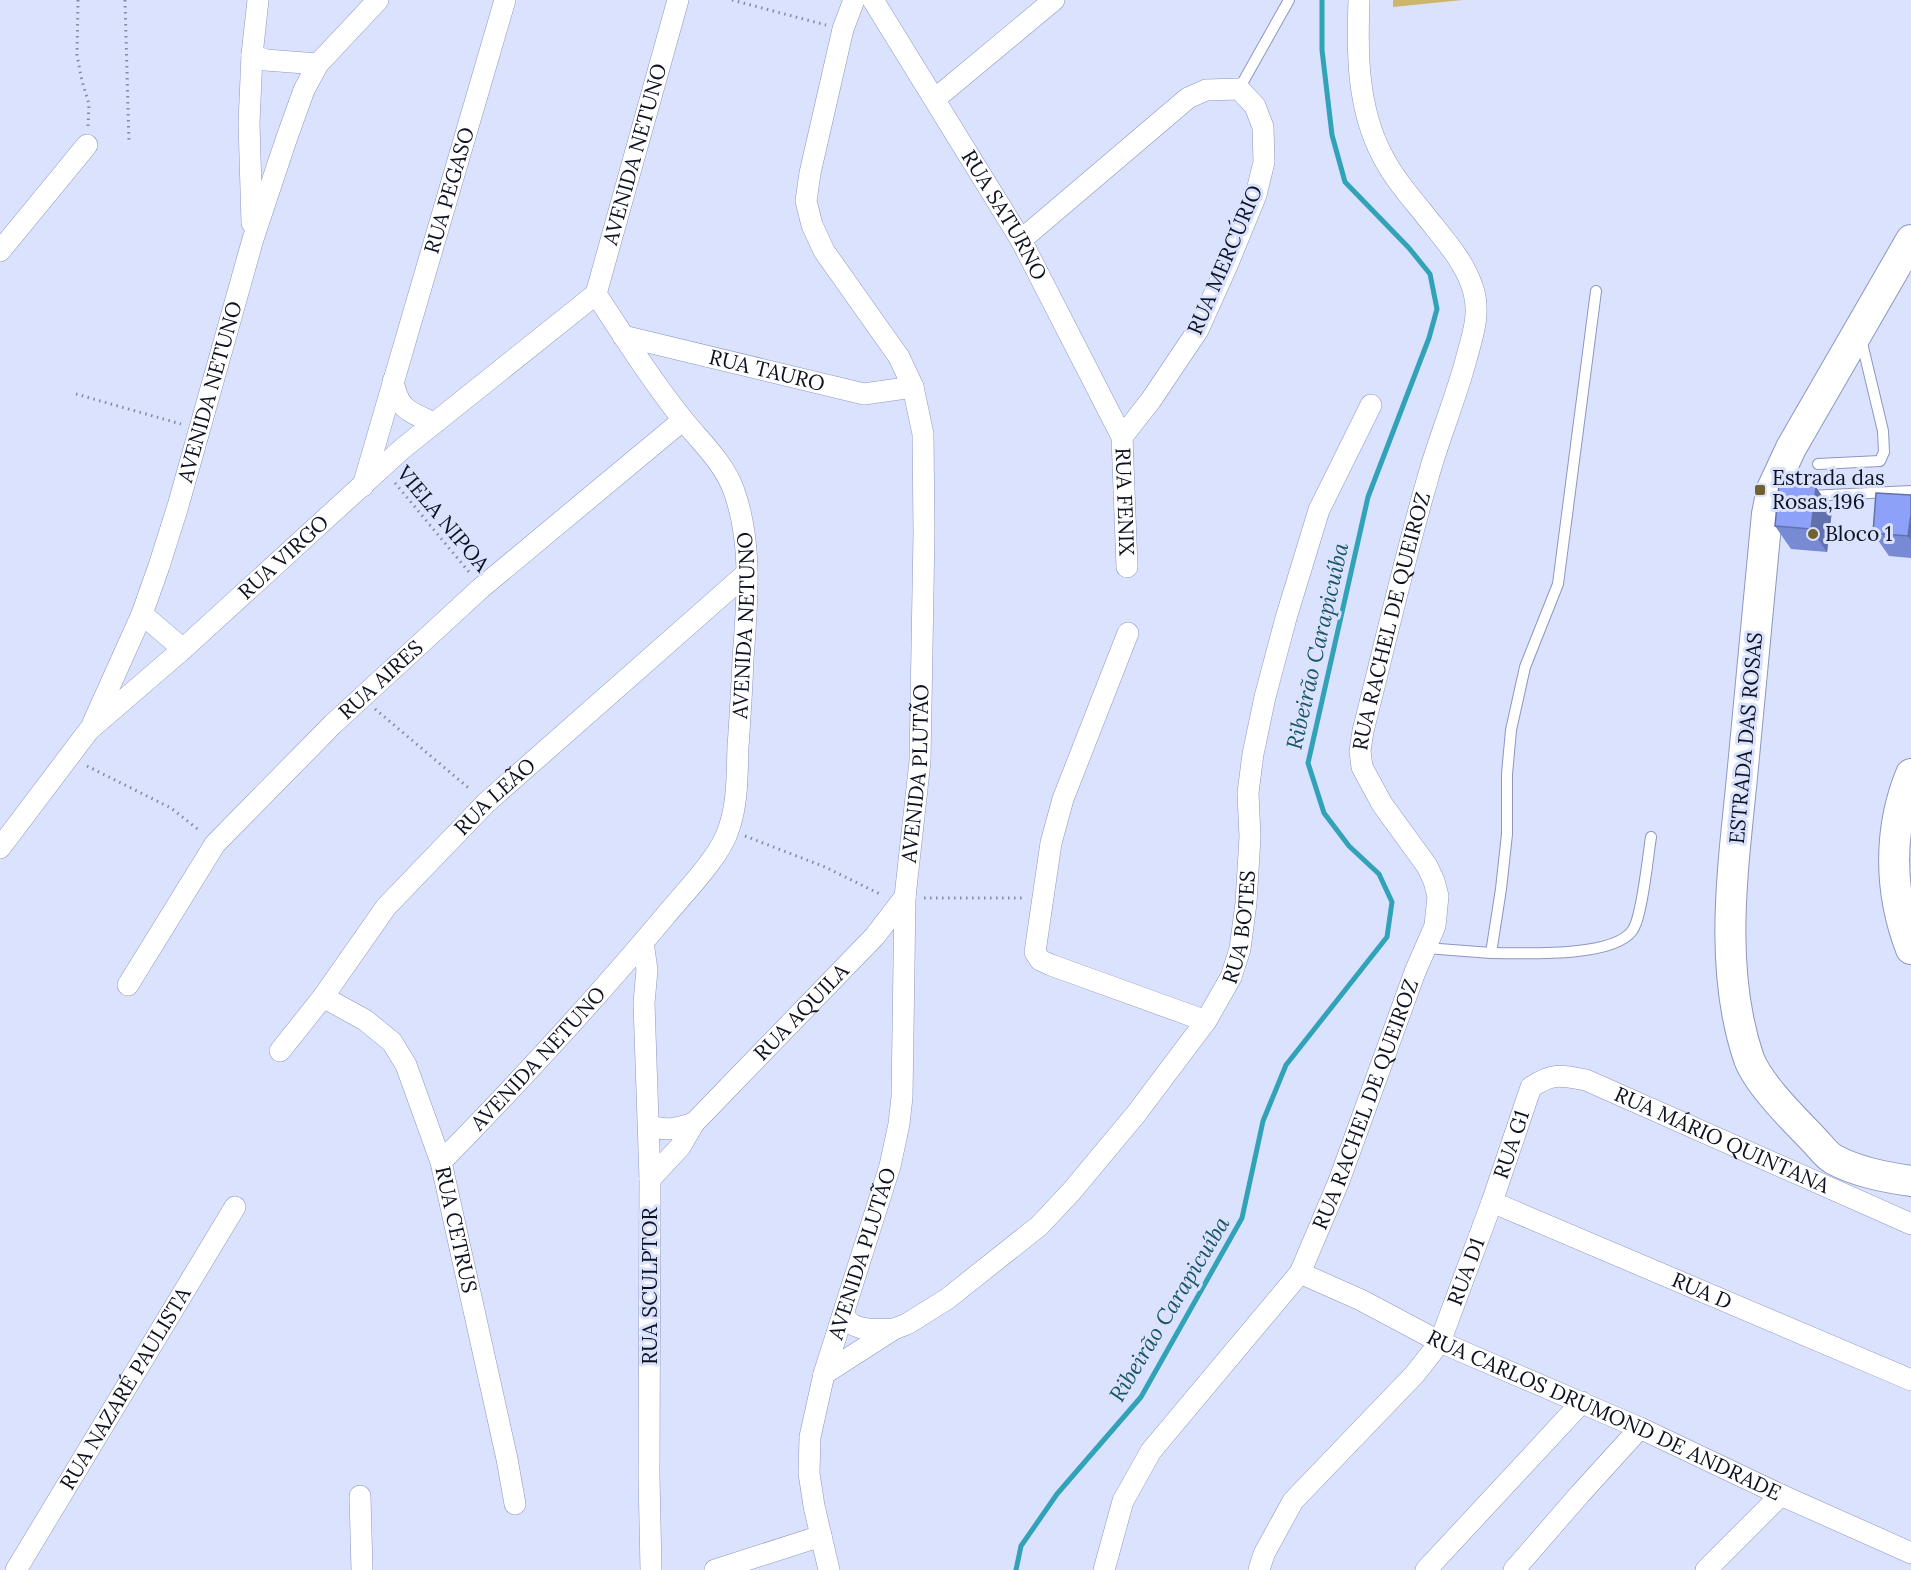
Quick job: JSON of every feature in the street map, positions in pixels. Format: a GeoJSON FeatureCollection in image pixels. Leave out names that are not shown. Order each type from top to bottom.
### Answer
{"type":"FeatureCollection","features":[{"type":"Feature","properties":{"kind":"main road","name":"ESTRADA DAS ROSAS"},"geometry":{"type":"LineString","coordinates":[[1911,240],[1791,448],[1772,489],[1781,498],[1734,867],[1730,946],[1732,985],[1739,1024],[1750,1061],[1764,1084],[1831,1158],[1879,1177],[1911,1181]]}},
{"type":"Feature","properties":{"kind":"main road"},"geometry":{"type":"LineString","coordinates":[[1911,774],[1902,797],[1894,836],[1900,910],[1911,949]]}},
{"type":"Feature","properties":{"kind":"street"},"geometry":{"type":"LineString","coordinates":[[253,239],[249,123],[252,55],[258,0]]}},
{"type":"Feature","properties":{"kind":"street","name":"AVENIDA NETUNO"},"geometry":{"type":"LineString","coordinates":[[89,730],[142,615],[169,536],[253,239],[304,90],[318,64],[378,0]]}},
{"type":"Feature","properties":{"kind":"street","name":"RUA PEGASO"},"geometry":{"type":"LineString","coordinates":[[362,486],[505,0]]}},
{"type":"Feature","properties":{"kind":"street","name":"AVENIDA NETUNO"},"geometry":{"type":"LineString","coordinates":[[441,1162],[644,942],[711,862],[729,830],[736,792],[747,573],[746,545],[741,517],[734,490],[720,463],[683,420],[596,294],[678,0]]}},
{"type":"Feature","properties":{"kind":"street","name":"AVENIDA PLUTÃO"},"geometry":{"type":"LineString","coordinates":[[829,1570],[809,1473],[810,1437],[824,1374],[890,1166],[899,1124],[902,1097],[905,897],[920,761],[924,533],[922,434],[913,387],[899,357],[824,251],[812,225],[806,201],[810,173],[843,29],[854,0]]}},
{"type":"Feature","properties":{"kind":"street","name":"RUA SATURNO"},"geometry":{"type":"LineString","coordinates":[[873,0],[1021,240],[1122,437]]}},
{"type":"Feature","properties":{"kind":"street"},"geometry":{"type":"LineString","coordinates":[[935,99],[1054,0]]}},
{"type":"Feature","properties":{"kind":"street","name":"RUA RACHEL DE QUEIROZ"},"geometry":{"type":"LineString","coordinates":[[1104,1570],[1123,1501],[1151,1451],[1299,1273],[1339,1181],[1415,972],[1435,926],[1438,896],[1434,881],[1427,866],[1372,788],[1362,767],[1360,751],[1363,731],[1427,480],[1457,393],[1476,326],[1476,306],[1473,289],[1462,264],[1395,176],[1382,156],[1370,127],[1361,85],[1358,54],[1359,0]]}},
{"type":"Feature","properties":{"kind":"street"},"geometry":{"type":"LineString","coordinates":[[252,55],[266,60],[318,64]]}},
{"type":"Feature","properties":{"kind":"street"},"geometry":{"type":"LineString","coordinates":[[1021,240],[1188,98],[1206,90],[1239,89]]}},
{"type":"Feature","properties":{"kind":"street","name":"RUA MERCÚRIO"},"geometry":{"type":"LineString","coordinates":[[1122,437],[1151,400],[1197,330],[1256,195],[1263,162],[1263,127],[1255,106],[1239,89]]}},
{"type":"Feature","properties":{"kind":"street"},"geometry":{"type":"LineString","coordinates":[[0,250],[87,145]]}},
{"type":"Feature","properties":{"kind":"street","name":"RUA VIRGO"},"geometry":{"type":"LineString","coordinates":[[0,848],[89,730],[183,649],[402,449],[596,294]]}},
{"type":"Feature","properties":{"kind":"street","name":"RUA TAURO"},"geometry":{"type":"LineString","coordinates":[[623,336],[864,394],[913,387]]}},
{"type":"Feature","properties":{"kind":"street"},"geometry":{"type":"LineString","coordinates":[[393,381],[396,398],[405,409],[434,423]]}},
{"type":"Feature","properties":{"kind":"street","name":"RUA BOTES"},"geometry":{"type":"LineString","coordinates":[[824,1374],[894,1329],[907,1324],[947,1299],[1039,1226],[1071,1192],[1136,1114],[1206,1021],[1231,977],[1240,949],[1246,903],[1249,783],[1266,697],[1286,618],[1319,510],[1371,405]]}},
{"type":"Feature","properties":{"kind":"street","name":"RUA AIRES"},"geometry":{"type":"LineString","coordinates":[[128,985],[215,844],[333,724],[481,588],[683,420]]}},
{"type":"Feature","properties":{"kind":"street","name":"RUA FENIX"},"geometry":{"type":"LineString","coordinates":[[1122,437],[1127,567]]}},
{"type":"Feature","properties":{"kind":"street","name":"RUA LEÃO"},"geometry":{"type":"LineString","coordinates":[[280,1051],[323,997],[386,907],[486,803],[747,573]]}},
{"type":"Feature","properties":{"kind":"street"},"geometry":{"type":"LineString","coordinates":[[142,615],[183,649]]}},
{"type":"Feature","properties":{"kind":"street"},"geometry":{"type":"LineString","coordinates":[[1128,633],[1063,800],[1050,843],[1035,952],[1040,960],[1206,1021]]}},
{"type":"Feature","properties":{"kind":"street","name":"RUA AQUILA"},"geometry":{"type":"LineString","coordinates":[[650,1179],[680,1147],[694,1123],[875,936],[905,897]]}},
{"type":"Feature","properties":{"kind":"street","name":"RUA SCULPTOR"},"geometry":{"type":"LineString","coordinates":[[644,942],[647,970],[644,1003],[650,1179],[648,1476],[651,1570]]}},
{"type":"Feature","properties":{"kind":"street"},"geometry":{"type":"LineString","coordinates":[[866,945],[885,945],[903,949]]}},
{"type":"Feature","properties":{"kind":"street"},"geometry":{"type":"LineString","coordinates":[[621,968],[627,981],[644,1003]]}},
{"type":"Feature","properties":{"kind":"street","name":"RUA CETRUS"},"geometry":{"type":"LineString","coordinates":[[323,997],[365,1020],[392,1042],[406,1065],[441,1162],[504,1448],[514,1504]]}},
{"type":"Feature","properties":{"kind":"street","name":"RUA MÁRIO QUINTANA"},"geometry":{"type":"LineString","coordinates":[[1531,1087],[1546,1077],[1565,1076],[1586,1080],[1911,1224]]}},
{"type":"Feature","properties":{"kind":"street","name":"RUA G1"},"geometry":{"type":"LineString","coordinates":[[1492,1202],[1531,1087]]}},
{"type":"Feature","properties":{"kind":"street"},"geometry":{"type":"LineString","coordinates":[[649,1126],[662,1130],[675,1129],[694,1123]]}},
{"type":"Feature","properties":{"kind":"street","name":"RUA D1"},"geometry":{"type":"LineString","coordinates":[[1259,1570],[1264,1554],[1293,1501],[1415,1374],[1440,1342],[1492,1202]]}},
{"type":"Feature","properties":{"kind":"street","name":"RUA D"},"geometry":{"type":"LineString","coordinates":[[1492,1202],[1911,1380]]}},
{"type":"Feature","properties":{"kind":"street","name":"RUA NAZARÉ PAULISTA"},"geometry":{"type":"LineString","coordinates":[[16,1570],[235,1207]]}},
{"type":"Feature","properties":{"kind":"street","name":"RUA CARLOS DRUMOND DE ANDRADE"},"geometry":{"type":"LineString","coordinates":[[1299,1273],[1361,1300],[1440,1342],[1582,1402],[1781,1495],[1911,1552]]}},
{"type":"Feature","properties":{"kind":"street","name":"RUA BOTES"},"geometry":{"type":"LineString","coordinates":[[844,1316],[848,1323],[860,1328],[894,1329]]}},
{"type":"Feature","properties":{"kind":"street"},"geometry":{"type":"LineString","coordinates":[[1426,1570],[1582,1402]]}},
{"type":"Feature","properties":{"kind":"street"},"geometry":{"type":"LineString","coordinates":[[1514,1570],[1640,1428]]}},
{"type":"Feature","properties":{"kind":"street"},"geometry":{"type":"LineString","coordinates":[[1706,1570],[1781,1495]]}},
{"type":"Feature","properties":{"kind":"street"},"geometry":{"type":"LineString","coordinates":[[360,1496],[362,1570]]}},
{"type":"Feature","properties":{"kind":"street"},"geometry":{"type":"LineString","coordinates":[[715,1570],[821,1536]]}},
{"type":"Feature","properties":{"kind":"lane"},"geometry":{"type":"LineString","coordinates":[[1239,89],[1289,0]]}},
{"type":"Feature","properties":{"kind":"lane"},"geometry":{"type":"LineString","coordinates":[[1491,953],[1507,834],[1507,774],[1511,730],[1525,667],[1558,584],[1596,291]]}},
{"type":"Feature","properties":{"kind":"lane"},"geometry":{"type":"LineString","coordinates":[[1818,464],[1880,461],[1884,452],[1883,431],[1859,330]]}},
{"type":"Feature","properties":{"kind":"lane"},"geometry":{"type":"LineString","coordinates":[[1781,498],[1911,491]]}},
{"type":"Feature","properties":{"kind":"lane"},"geometry":{"type":"LineString","coordinates":[[1426,948],[1491,953],[1562,954],[1613,945],[1632,931],[1639,912],[1651,837]]}},
{"type":"Feature","properties":{"kind":"path"},"geometry":{"type":"LineString","coordinates":[[78,0],[77,55],[82,81],[90,104],[87,145]]}},
{"type":"Feature","properties":{"kind":"path"},"geometry":{"type":"LineString","coordinates":[[125,0],[129,143]]}},
{"type":"Feature","properties":{"kind":"path"},"geometry":{"type":"LineString","coordinates":[[732,0],[843,29]]}},
{"type":"Feature","properties":{"kind":"path"},"geometry":{"type":"LineString","coordinates":[[76,394],[200,429]]}},
{"type":"Feature","properties":{"kind":"path","name":"VIELA NIPOA"},"geometry":{"type":"LineString","coordinates":[[382,468],[455,553],[481,588]]}},
{"type":"Feature","properties":{"kind":"path"},"geometry":{"type":"LineString","coordinates":[[361,698],[486,803]]}},
{"type":"Feature","properties":{"kind":"path"},"geometry":{"type":"LineString","coordinates":[[69,757],[171,808],[215,844]]}},
{"type":"Feature","properties":{"kind":"path"},"geometry":{"type":"LineString","coordinates":[[729,830],[825,867],[885,896],[1042,898]]}},
{"type":"Feature","properties":{"kind":"shaded area"},"geometry":{"type":"Polygon","coordinates":[[[1393,0],[1463,0],[1393,7],[1393,0]]]}},
{"type":"Feature","properties":{"kind":"building"},"geometry":{"type":"Polygon","coordinates":[[[1779,484],[1816,487],[1811,529],[1775,526],[1779,484]]]}},
{"type":"Feature","properties":{"kind":"building"},"geometry":{"type":"Polygon","coordinates":[[[1876,493],[1911,495],[1908,536],[1873,533],[1876,493]]]}},
{"type":"Feature","properties":{"kind":"waterway","name":"Ribeirão Carapicuíba"},"geometry":{"type":"LineString","coordinates":[[1016,1570],[1021,1546],[1057,1494],[1141,1397],[1242,1218],[1263,1121],[1286,1065],[1387,937],[1392,902],[1379,874],[1349,846],[1324,813],[1308,763],[1368,497],[1429,338],[1437,309],[1430,274],[1409,248],[1345,182],[1332,135],[1322,50],[1322,0]]}},
{"type":"Feature","properties":{"kind":"place","name":"Estrada das Rosas,196"},"geometry":{"type":"Point","coordinates":[1760,490]}},
{"type":"Feature","properties":{"kind":"place","name":"Bloco 1"},"geometry":{"type":"Point","coordinates":[1813,534]}}]}
